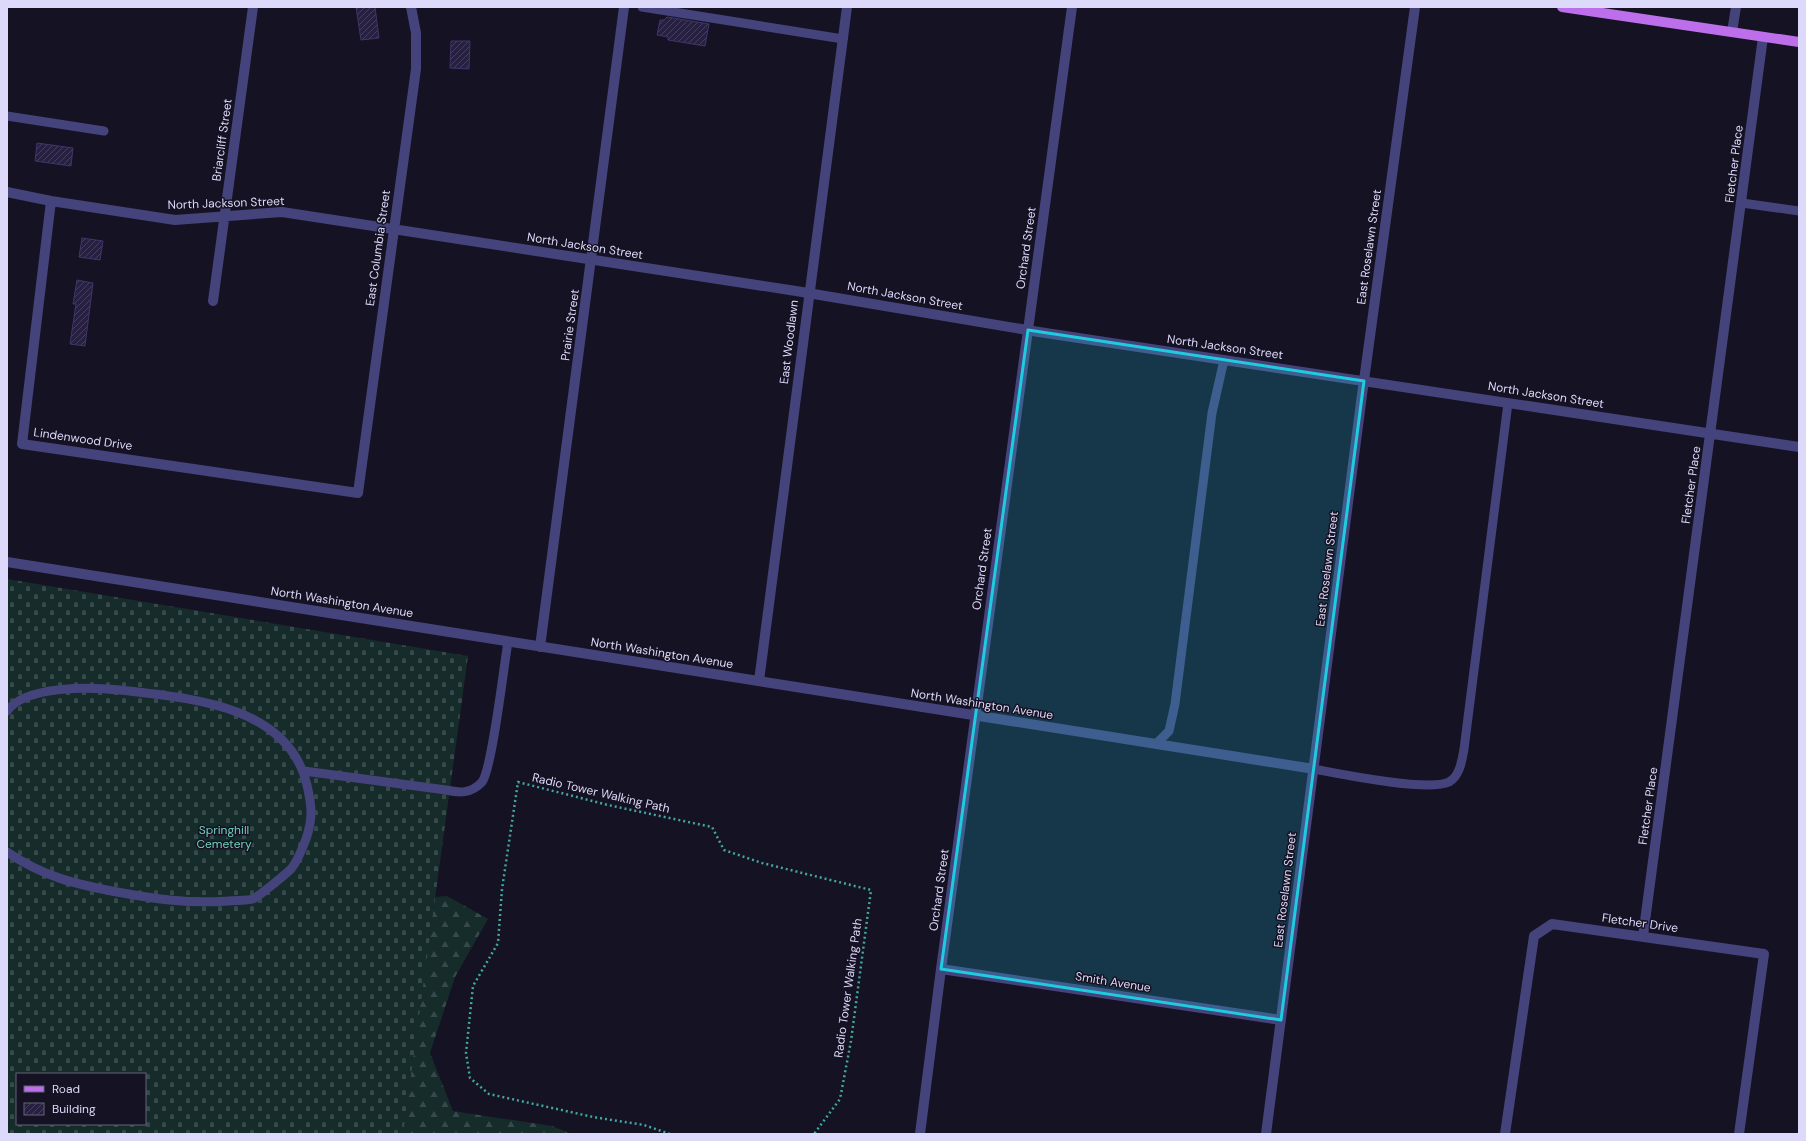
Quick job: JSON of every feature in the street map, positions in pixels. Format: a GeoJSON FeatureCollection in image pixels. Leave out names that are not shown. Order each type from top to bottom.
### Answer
{"type":"FeatureCollection","features":[{"type":"Feature","properties":{"kind":"main road"},"geometry":{"type":"LineString","coordinates":[[1562,7],[1799,42]]}},
{"type":"Feature","properties":{"kind":"street","name":"Briarcliff Street"},"geometry":{"type":"LineString","coordinates":[[213,301],[253,7]]}},
{"type":"Feature","properties":{"kind":"street","name":"East Columbia Street"},"geometry":{"type":"LineString","coordinates":[[358,493],[416,69],[416,33],[411,7]]}},
{"type":"Feature","properties":{"kind":"street","name":"Prairie Street"},"geometry":{"type":"LineString","coordinates":[[540,647],[624,7]]}},
{"type":"Feature","properties":{"kind":"street","name":"East Woodlawn"},"geometry":{"type":"LineString","coordinates":[[759,681],[847,7]]}},
{"type":"Feature","properties":{"kind":"street","name":"Orchard Street"},"geometry":{"type":"LineString","coordinates":[[920,1134],[975,716],[1072,7]]}},
{"type":"Feature","properties":{"kind":"street","name":"East Roselawn Street"},"geometry":{"type":"LineString","coordinates":[[1266,1134],[1364,380],[1415,7]]}},
{"type":"Feature","properties":{"kind":"street"},"geometry":{"type":"LineString","coordinates":[[1732,32],[1736,7]]}},
{"type":"Feature","properties":{"kind":"street","name":"Fletcher Place"},"geometry":{"type":"LineString","coordinates":[[1643,936],[1763,37]]}},
{"type":"Feature","properties":{"kind":"street","name":"North Jackson Street"},"geometry":{"type":"LineString","coordinates":[[7,192],[50,201],[175,220],[282,212],[394,228],[591,261],[809,294],[1028,330],[1799,447]]}},
{"type":"Feature","properties":{"kind":"street","name":"Lindenwood Drive"},"geometry":{"type":"LineString","coordinates":[[50,201],[22,444],[358,493]]}},
{"type":"Feature","properties":{"kind":"street","name":"North Washington Avenue"},"geometry":{"type":"LineString","coordinates":[[7,562],[1314,769]]}},
{"type":"Feature","properties":{"kind":"street","name":"Fletcher Drive"},"geometry":{"type":"LineString","coordinates":[[1505,1134],[1534,936],[1552,924],[1764,954],[1739,1134]]}},
{"type":"Feature","properties":{"kind":"street","name":"Smith Avenue"},"geometry":{"type":"LineString","coordinates":[[941,969],[1281,1020]]}},
{"type":"Feature","properties":{"kind":"lane"},"geometry":{"type":"LineString","coordinates":[[642,7],[843,39]]}},
{"type":"Feature","properties":{"kind":"lane"},"geometry":{"type":"LineString","coordinates":[[7,116],[104,131]]}},
{"type":"Feature","properties":{"kind":"lane"},"geometry":{"type":"LineString","coordinates":[[1742,203],[1799,211]]}},
{"type":"Feature","properties":{"kind":"lane"},"geometry":{"type":"LineString","coordinates":[[1156,744],[1169,731],[1175,704],[1212,413],[1224,360]]}},
{"type":"Feature","properties":{"kind":"lane"},"geometry":{"type":"LineString","coordinates":[[1314,769],[1386,782],[1431,784],[1449,782],[1460,769],[1508,403]]}},
{"type":"Feature","properties":{"kind":"lane"},"geometry":{"type":"LineString","coordinates":[[304,771],[462,793],[472,789],[482,782],[490,759],[508,642]]}},
{"type":"Feature","properties":{"kind":"lane"},"geometry":{"type":"LineString","coordinates":[[7,711],[10,707],[28,696],[51,690],[99,688],[177,696],[241,713],[271,729],[286,743],[304,771],[312,809],[311,825],[303,847],[291,869],[254,899],[212,902],[162,901],[71,883],[34,869],[7,852]]}},
{"type":"Feature","properties":{"kind":"path","name":"Radio Tower Walking Path"},"geometry":{"type":"LineString","coordinates":[[670,1134],[644,1125],[593,1117],[489,1094],[470,1078],[466,1053],[473,986],[498,943],[504,869],[518,782],[712,827],[724,850],[762,864],[871,890],[851,1041],[840,1099],[814,1134]]}},
{"type":"Feature","properties":{"kind":"highlighted area"},"geometry":{"type":"Polygon","coordinates":[[[1028,330],[1364,381],[1281,1020],[941,969],[1028,330]]]}},
{"type":"Feature","properties":{"kind":"green space","name":"Springhill Cemetery"},"geometry":{"type":"Polygon","coordinates":[[[7,579],[468,656],[403,1134],[7,1134],[7,579]]]}},
{"type":"Feature","properties":{"kind":"green space"},"geometry":{"type":"Polygon","coordinates":[[[447,896],[488,919],[455,977],[430,1053],[453,1111],[552,1126],[572,1134],[7,1134],[7,1071],[16,1074],[16,1125],[146,1125],[146,1123],[379,902],[447,896]]]}},
{"type":"Feature","properties":{"kind":"building"},"geometry":{"type":"Polygon","coordinates":[[[356,7],[375,7],[379,38],[361,40],[356,7]]]}},
{"type":"Feature","properties":{"kind":"building"},"geometry":{"type":"Polygon","coordinates":[[[667,17],[709,24],[705,46],[668,40],[668,37],[657,35],[660,20],[664,20],[667,17]]]}},
{"type":"Feature","properties":{"kind":"building"},"geometry":{"type":"Polygon","coordinates":[[[451,41],[470,41],[469,69],[450,68],[451,41]]]}},
{"type":"Feature","properties":{"kind":"building"},"geometry":{"type":"Polygon","coordinates":[[[37,143],[73,148],[71,166],[35,161],[37,143]]]}},
{"type":"Feature","properties":{"kind":"building"},"geometry":{"type":"Polygon","coordinates":[[[82,238],[103,241],[100,260],[79,257],[82,238]]]}},
{"type":"Feature","properties":{"kind":"building"},"geometry":{"type":"Polygon","coordinates":[[[77,280],[93,283],[85,346],[70,344],[76,304],[73,304],[77,280]]]}}]}
